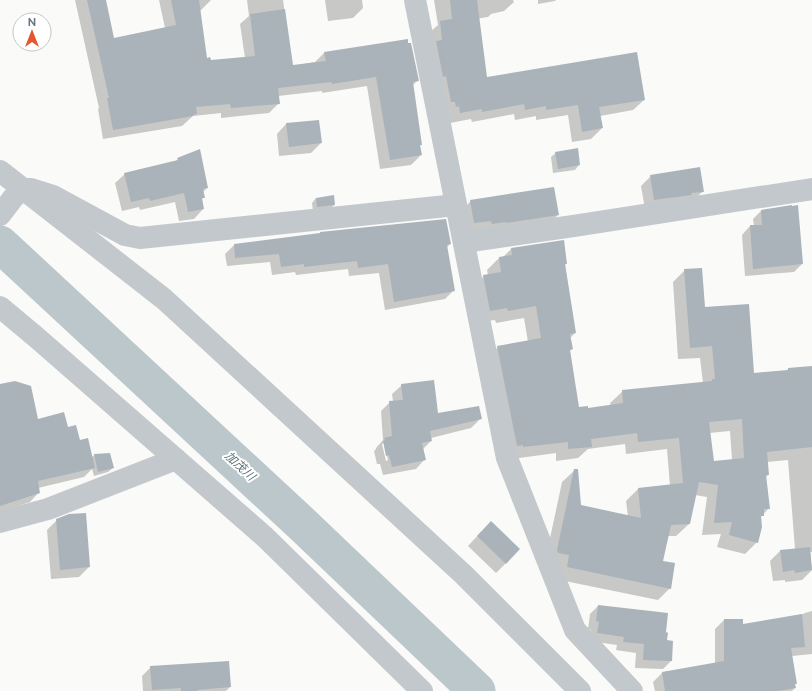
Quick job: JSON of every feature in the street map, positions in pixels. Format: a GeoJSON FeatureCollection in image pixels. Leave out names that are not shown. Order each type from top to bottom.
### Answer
{"type":"FeatureCollection","features":[{"type":"Feature","properties":{"kind":"street"},"geometry":{"type":"LineString","coordinates":[[415,0],[507,458],[575,630],[632,691]]}},
{"type":"Feature","properties":{"kind":"street"},"geometry":{"type":"LineString","coordinates":[[0,171],[164,299],[464,575],[580,691]]}},
{"type":"Feature","properties":{"kind":"street"},"geometry":{"type":"LineString","coordinates":[[22,188],[31,189],[53,196],[125,235],[140,238],[456,205]]}},
{"type":"Feature","properties":{"kind":"street"},"geometry":{"type":"LineString","coordinates":[[0,215],[22,188]]}},
{"type":"Feature","properties":{"kind":"street"},"geometry":{"type":"LineString","coordinates":[[464,242],[812,189]]}},
{"type":"Feature","properties":{"kind":"street"},"geometry":{"type":"LineString","coordinates":[[0,307],[265,537],[422,691]]}},
{"type":"Feature","properties":{"kind":"street"},"geometry":{"type":"LineString","coordinates":[[0,522],[48,509],[176,459]]}},
{"type":"Feature","properties":{"kind":"building"},"geometry":{"type":"Polygon","coordinates":[[[87,0],[106,0],[114,38],[176,25],[171,0],[199,0],[207,58],[210,57],[211,60],[255,56],[250,14],[285,9],[293,65],[326,61],[324,52],[408,39],[408,43],[411,43],[419,81],[413,82],[422,145],[420,145],[422,155],[390,160],[376,77],[332,84],[331,82],[278,88],[280,104],[231,108],[230,104],[196,107],[197,114],[193,116],[113,130],[107,98],[109,98],[87,0]]]}},
{"type":"Feature","properties":{"kind":"building"},"geometry":{"type":"Polygon","coordinates":[[[450,0],[477,0],[487,77],[637,52],[645,100],[599,107],[603,128],[582,132],[578,105],[546,110],[546,106],[525,110],[524,104],[482,112],[482,109],[460,113],[459,106],[456,107],[455,102],[451,102],[446,76],[443,77],[436,41],[442,40],[440,21],[452,19],[450,0]]]}},
{"type":"Feature","properties":{"kind":"building"},"geometry":{"type":"Polygon","coordinates":[[[319,120],[322,143],[289,147],[286,123],[319,120]]]}},
{"type":"Feature","properties":{"kind":"building"},"geometry":{"type":"Polygon","coordinates":[[[578,148],[580,165],[558,169],[555,152],[578,148]]]}},
{"type":"Feature","properties":{"kind":"building"},"geometry":{"type":"Polygon","coordinates":[[[200,149],[208,188],[203,189],[205,198],[202,198],[204,209],[188,212],[184,193],[150,201],[149,198],[131,202],[124,173],[178,160],[177,158],[200,149]]]}},
{"type":"Feature","properties":{"kind":"building"},"geometry":{"type":"Polygon","coordinates":[[[700,167],[704,192],[654,200],[650,175],[700,167]]]}},
{"type":"Feature","properties":{"kind":"building"},"geometry":{"type":"Polygon","coordinates":[[[554,187],[559,215],[506,223],[492,224],[491,221],[474,223],[470,200],[554,187]]]}},
{"type":"Feature","properties":{"kind":"building"},"geometry":{"type":"Polygon","coordinates":[[[334,195],[335,205],[317,207],[316,198],[334,195]]]}},
{"type":"Feature","properties":{"kind":"building"},"geometry":{"type":"Polygon","coordinates":[[[798,205],[803,264],[753,269],[750,225],[762,225],[761,210],[798,205]]]}},
{"type":"Feature","properties":{"kind":"building"},"geometry":{"type":"Polygon","coordinates":[[[446,219],[451,244],[447,245],[455,291],[394,302],[388,264],[358,268],[357,261],[304,267],[304,264],[281,267],[279,254],[235,258],[234,244],[320,232],[446,219]]]}},
{"type":"Feature","properties":{"kind":"building"},"geometry":{"type":"Polygon","coordinates":[[[564,240],[567,264],[565,264],[576,333],[570,334],[573,349],[570,350],[579,407],[588,406],[588,408],[623,403],[622,390],[712,381],[712,379],[715,379],[712,346],[690,348],[684,269],[702,268],[705,307],[749,304],[754,373],[812,366],[812,447],[767,452],[769,475],[766,475],[770,509],[764,509],[764,516],[761,516],[762,527],[758,543],[729,535],[732,522],[714,523],[718,485],[699,482],[690,524],[671,525],[663,561],[675,563],[671,589],[567,567],[569,555],[558,553],[557,550],[574,469],[578,469],[581,505],[641,518],[638,488],[683,483],[679,438],[638,442],[637,433],[591,439],[592,447],[568,449],[568,442],[523,447],[523,445],[517,446],[497,346],[541,338],[536,306],[508,311],[507,308],[490,311],[483,275],[501,272],[499,257],[512,255],[511,248],[564,240]],[[742,419],[709,422],[714,461],[744,458],[742,419]]]}},
{"type":"Feature","properties":{"kind":"building"},"geometry":{"type":"Polygon","coordinates":[[[434,380],[438,413],[479,406],[482,419],[430,431],[432,441],[422,443],[426,460],[392,467],[389,455],[386,456],[383,441],[385,440],[384,438],[392,436],[389,401],[403,400],[401,384],[434,380]]]}},
{"type":"Feature","properties":{"kind":"building"},"geometry":{"type":"Polygon","coordinates":[[[15,381],[31,386],[38,419],[64,412],[68,427],[76,425],[80,440],[88,438],[95,468],[38,481],[40,493],[0,506],[0,384],[15,381]]]}},
{"type":"Feature","properties":{"kind":"building"},"geometry":{"type":"Polygon","coordinates":[[[110,453],[114,468],[98,472],[94,454],[110,453]]]}},
{"type":"Feature","properties":{"kind":"building"},"geometry":{"type":"Polygon","coordinates":[[[86,513],[90,567],[60,570],[56,519],[69,514],[86,513]]]}},
{"type":"Feature","properties":{"kind":"building"},"geometry":{"type":"Polygon","coordinates":[[[491,521],[520,549],[506,564],[477,536],[491,521]]]}},
{"type":"Feature","properties":{"kind":"building"},"geometry":{"type":"Polygon","coordinates":[[[810,547],[812,570],[795,573],[794,570],[783,572],[780,550],[810,547]]]}},
{"type":"Feature","properties":{"kind":"building"},"geometry":{"type":"Polygon","coordinates":[[[598,605],[668,613],[666,632],[668,633],[667,640],[673,641],[672,661],[643,660],[644,644],[623,642],[624,637],[597,633],[599,622],[596,621],[598,605]]]}},
{"type":"Feature","properties":{"kind":"building"},"geometry":{"type":"Polygon","coordinates":[[[802,614],[805,647],[791,648],[797,684],[795,684],[796,688],[778,691],[665,691],[662,672],[724,661],[724,619],[743,619],[743,624],[802,614]]]}},
{"type":"Feature","properties":{"kind":"building"},"geometry":{"type":"Polygon","coordinates":[[[229,661],[231,687],[197,691],[181,691],[181,688],[152,690],[150,666],[229,661]]]}},
{"type":"Feature","properties":{"kind":"waterway","name":"加茂川"},"geometry":{"type":"LineString","coordinates":[[0,244],[303,525],[477,691]]}}]}
